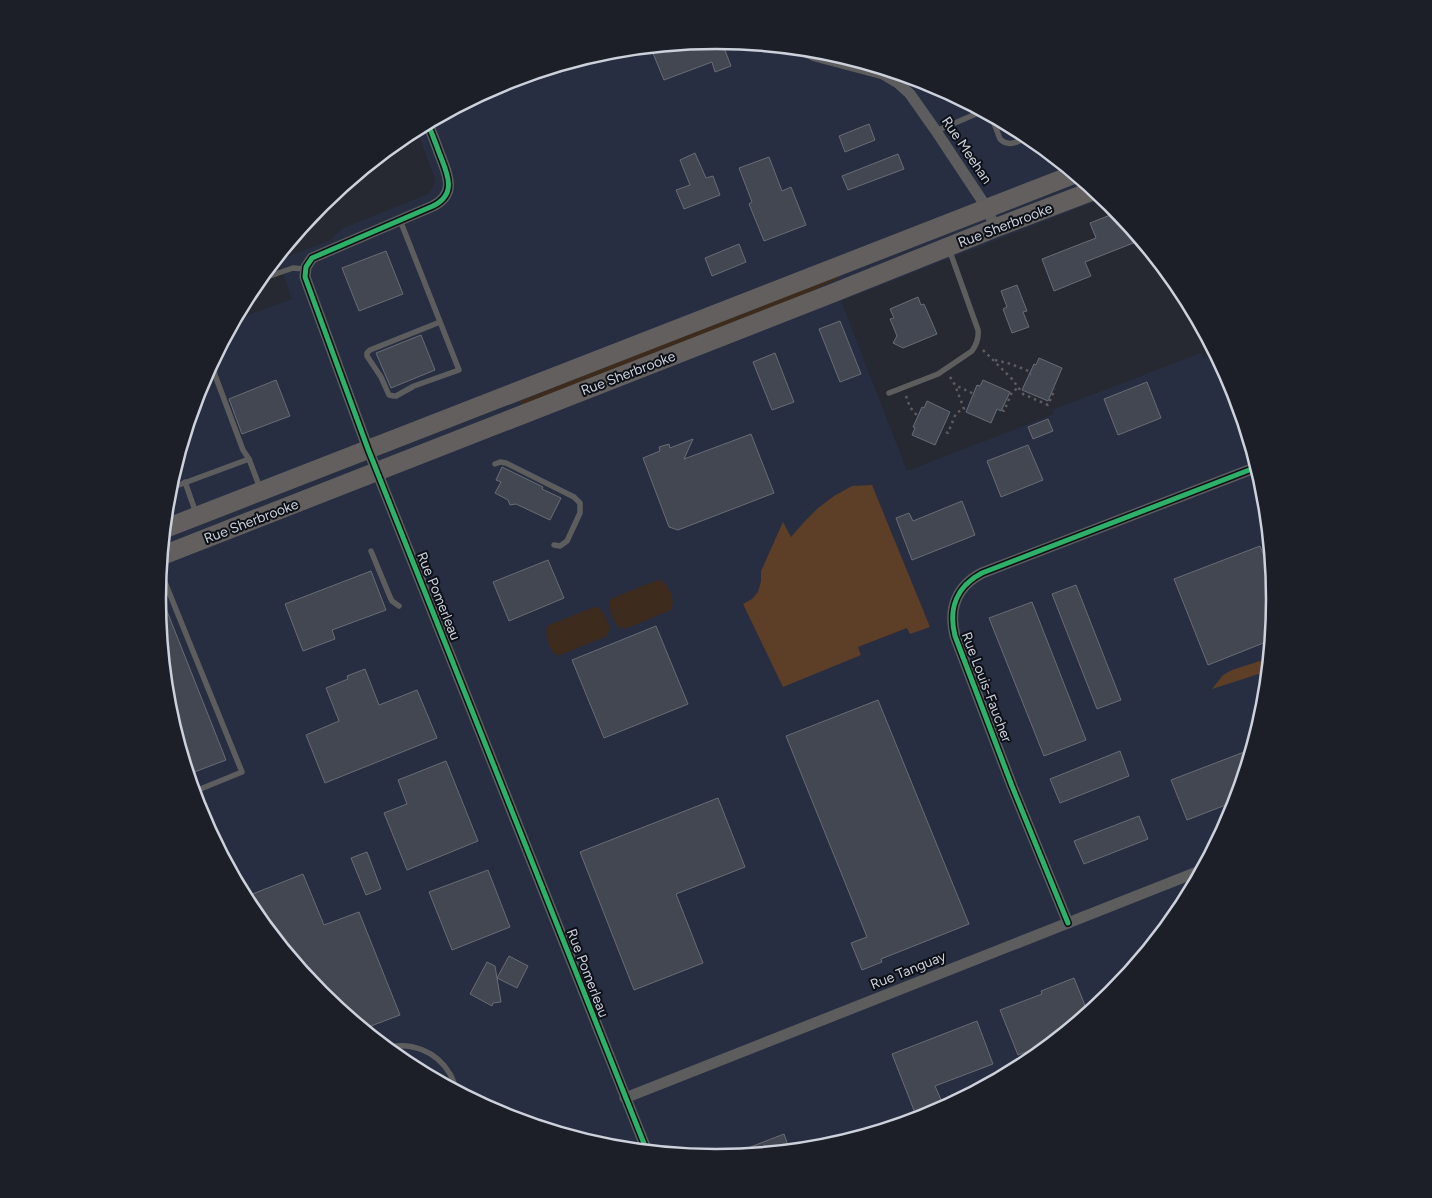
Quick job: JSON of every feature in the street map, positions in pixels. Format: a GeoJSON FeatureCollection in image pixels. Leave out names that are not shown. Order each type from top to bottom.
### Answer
{"type":"FeatureCollection","features":[{"type":"Feature","properties":{"kind":"main road","name":"Rue Sherbrooke"},"geometry":{"type":"LineString","coordinates":[[170,527],[1069,176]]}},
{"type":"Feature","properties":{"kind":"main road","name":"Rue Sherbrooke"},"geometry":{"type":"LineString","coordinates":[[168,553],[1087,193]]}},
{"type":"Feature","properties":{"kind":"street","name":"Rue Meehan"},"geometry":{"type":"LineString","coordinates":[[851,65],[864,69]]}},
{"type":"Feature","properties":{"kind":"street","name":"Rue Meehan"},"geometry":{"type":"LineString","coordinates":[[888,76],[905,89],[936,131],[987,208],[995,228]]}},
{"type":"Feature","properties":{"kind":"street"},"geometry":{"type":"LineString","coordinates":[[305,269],[307,263],[312,258],[437,204],[444,197],[448,190],[448,175],[430,129]]}},
{"type":"Feature","properties":{"kind":"street","name":"Rue Pomerleau"},"geometry":{"type":"LineString","coordinates":[[305,269],[305,277],[368,449],[644,1145]]}},
{"type":"Feature","properties":{"kind":"street","name":"Rue Louis-Faucher"},"geometry":{"type":"LineString","coordinates":[[1068,923],[954,636],[952,616],[957,598],[966,584],[982,573],[1251,469]]}},
{"type":"Feature","properties":{"kind":"street","name":"Rue Tanguay"},"geometry":{"type":"LineString","coordinates":[[625,1098],[1193,873]]}},
{"type":"Feature","properties":{"kind":"lane"},"geometry":{"type":"LineString","coordinates":[[899,80],[905,89]]}},
{"type":"Feature","properties":{"kind":"lane"},"geometry":{"type":"LineString","coordinates":[[936,131],[976,114]]}},
{"type":"Feature","properties":{"kind":"lane"},"geometry":{"type":"LineString","coordinates":[[994,124],[1002,142],[1009,144],[1021,140]]}},
{"type":"Feature","properties":{"kind":"lane"},"geometry":{"type":"LineString","coordinates":[[400,220],[459,370],[414,386],[394,396],[389,395],[367,353],[370,350],[440,322]]}},
{"type":"Feature","properties":{"kind":"lane"},"geometry":{"type":"LineString","coordinates":[[889,393],[938,374],[972,351],[977,343],[978,330],[948,247]]}},
{"type":"Feature","properties":{"kind":"lane"},"geometry":{"type":"LineString","coordinates":[[271,276],[293,268],[305,269]]}},
{"type":"Feature","properties":{"kind":"lane"},"geometry":{"type":"LineString","coordinates":[[213,376],[243,450],[249,458],[261,491]]}},
{"type":"Feature","properties":{"kind":"lane"},"geometry":{"type":"LineString","coordinates":[[178,485],[249,458]]}},
{"type":"Feature","properties":{"kind":"lane"},"geometry":{"type":"LineString","coordinates":[[495,464],[500,462],[506,463],[574,497],[580,503],[580,513],[567,541],[560,546],[554,545]]}},
{"type":"Feature","properties":{"kind":"lane"},"geometry":{"type":"LineString","coordinates":[[185,482],[197,516]]}},
{"type":"Feature","properties":{"kind":"lane"},"geometry":{"type":"LineString","coordinates":[[371,551],[390,598],[399,606]]}},
{"type":"Feature","properties":{"kind":"lane"},"geometry":{"type":"LineString","coordinates":[[166,586],[242,772],[200,789]]}},
{"type":"Feature","properties":{"kind":"lane"},"geometry":{"type":"LineString","coordinates":[[395,1046],[404,1045],[426,1051],[444,1065],[454,1083]]}},
{"type":"Feature","properties":{"kind":"path"},"geometry":{"type":"LineString","coordinates":[[977,343],[1012,379],[1023,394],[1048,405],[1055,388]]}},
{"type":"Feature","properties":{"kind":"path"},"geometry":{"type":"LineString","coordinates":[[994,360],[1011,364],[1031,372],[1030,374],[1032,375]]}},
{"type":"Feature","properties":{"kind":"path"},"geometry":{"type":"LineString","coordinates":[[945,369],[955,385],[964,409],[956,412],[948,433],[946,432]]}},
{"type":"Feature","properties":{"kind":"path"},"geometry":{"type":"LineString","coordinates":[[955,385],[975,396]]}},
{"type":"Feature","properties":{"kind":"path"},"geometry":{"type":"LineString","coordinates":[[903,388],[910,407],[919,418]]}},
{"type":"Feature","properties":{"kind":"path"},"geometry":{"type":"LineString","coordinates":[[1002,410],[1004,411],[1012,392],[1018,388]]}},
{"type":"Feature","properties":{"kind":"shaded area"},"geometry":{"type":"Polygon","coordinates":[[[716,49],[788,53],[858,67],[927,91],[991,122],[1051,162],[1096,201],[841,301],[907,471],[1054,414],[1052,410],[1201,353],[1203,359],[1210,356],[1237,422],[1248,457],[1262,527],[1266,599],[1265,635],[1262,671],[1248,741],[1237,776],[1210,842],[1174,905],[1130,962],[1105,988],[1079,1013],[1022,1057],[959,1093],[927,1107],[858,1131],[823,1139],[788,1145],[716,1149],[644,1145],[609,1139],[574,1131],[505,1107],[473,1093],[410,1057],[353,1013],[327,988],[302,962],[258,905],[222,842],[195,776],[184,741],[170,671],[166,599],[167,563],[170,527],[184,457],[208,388],[222,356],[244,317],[292,299],[279,264],[284,258],[329,241],[343,228],[428,194],[433,187],[435,179],[419,136],[473,105],[539,78],[574,67],[644,53],[716,49]],[[834,496],[818,508],[791,537],[783,523],[761,571],[758,592],[743,605],[861,654],[858,647],[907,628],[930,627],[834,496]]]}},
{"type":"Feature","properties":{"kind":"shaded area"},"geometry":{"type":"Polygon","coordinates":[[[838,273],[839,278],[800,297],[522,406],[520,401],[838,273]]]}},
{"type":"Feature","properties":{"kind":"shaded area"},"geometry":{"type":"Polygon","coordinates":[[[872,485],[930,627],[910,634],[907,628],[858,647],[861,655],[783,687],[743,604],[752,599],[758,592],[761,571],[783,522],[791,537],[818,508],[834,496],[852,486],[872,485]]]}},
{"type":"Feature","properties":{"kind":"shaded area"},"geometry":{"type":"Polygon","coordinates":[[[660,580],[671,593],[673,602],[671,610],[627,628],[619,628],[611,615],[610,601],[615,597],[660,580]]]}},
{"type":"Feature","properties":{"kind":"shaded area"},"geometry":{"type":"Polygon","coordinates":[[[594,607],[600,609],[606,618],[610,628],[607,636],[563,654],[555,654],[548,641],[547,627],[594,607]]]}},
{"type":"Feature","properties":{"kind":"shaded area"},"geometry":{"type":"Polygon","coordinates":[[[1263,660],[1262,673],[1212,689],[1223,675],[1232,670],[1263,660]]]}},
{"type":"Feature","properties":{"kind":"building"},"geometry":{"type":"Polygon","coordinates":[[[725,49],[731,66],[715,72],[712,62],[664,80],[653,52],[725,49]]]}},
{"type":"Feature","properties":{"kind":"building"},"geometry":{"type":"Polygon","coordinates":[[[869,124],[875,140],[845,152],[839,136],[869,124]]]}},
{"type":"Feature","properties":{"kind":"building"},"geometry":{"type":"Polygon","coordinates":[[[695,153],[706,178],[713,176],[720,195],[684,209],[676,190],[690,185],[680,160],[695,153]]]}},
{"type":"Feature","properties":{"kind":"building"},"geometry":{"type":"Polygon","coordinates":[[[898,154],[904,169],[848,190],[842,176],[898,154]]]}},
{"type":"Feature","properties":{"kind":"building"},"geometry":{"type":"Polygon","coordinates":[[[769,157],[782,191],[791,187],[806,225],[764,241],[749,204],[752,202],[739,168],[769,157]]]}},
{"type":"Feature","properties":{"kind":"building"},"geometry":{"type":"Polygon","coordinates":[[[1110,215],[1135,242],[1085,262],[1091,276],[1054,291],[1042,259],[1096,238],[1090,223],[1110,215]]]}},
{"type":"Feature","properties":{"kind":"building"},"geometry":{"type":"Polygon","coordinates":[[[739,244],[746,262],[712,276],[705,258],[739,244]]]}},
{"type":"Feature","properties":{"kind":"building"},"geometry":{"type":"Polygon","coordinates":[[[386,251],[403,294],[359,311],[342,268],[386,251]]]}},
{"type":"Feature","properties":{"kind":"building"},"geometry":{"type":"Polygon","coordinates":[[[1017,285],[1027,311],[1023,312],[1029,327],[1012,333],[1003,309],[1007,307],[1001,291],[1017,285]]]}},
{"type":"Feature","properties":{"kind":"building"},"geometry":{"type":"Polygon","coordinates":[[[918,297],[921,305],[924,304],[937,334],[903,348],[893,343],[897,336],[890,319],[894,318],[890,309],[918,297]]]}},
{"type":"Feature","properties":{"kind":"building"},"geometry":{"type":"Polygon","coordinates":[[[840,321],[861,374],[840,382],[819,329],[840,321]]]}},
{"type":"Feature","properties":{"kind":"building"},"geometry":{"type":"Polygon","coordinates":[[[421,335],[435,370],[391,388],[376,353],[421,335]]]}},
{"type":"Feature","properties":{"kind":"building"},"geometry":{"type":"Polygon","coordinates":[[[775,353],[794,402],[772,410],[753,362],[775,353]]]}},
{"type":"Feature","properties":{"kind":"building"},"geometry":{"type":"Polygon","coordinates":[[[1039,358],[1062,368],[1048,401],[1022,390],[1034,364],[1036,365],[1039,358]]]}},
{"type":"Feature","properties":{"kind":"building"},"geometry":{"type":"Polygon","coordinates":[[[276,380],[290,416],[242,434],[229,399],[276,380]]]}},
{"type":"Feature","properties":{"kind":"building"},"geometry":{"type":"Polygon","coordinates":[[[983,380],[1010,392],[1001,411],[997,409],[991,423],[966,412],[977,385],[980,386],[983,380]]]}},
{"type":"Feature","properties":{"kind":"building"},"geometry":{"type":"Polygon","coordinates":[[[1147,382],[1161,418],[1118,435],[1104,399],[1147,382]]]}},
{"type":"Feature","properties":{"kind":"building"},"geometry":{"type":"Polygon","coordinates":[[[927,401],[950,412],[935,445],[912,435],[915,428],[913,427],[922,407],[924,408],[927,401]]]}},
{"type":"Feature","properties":{"kind":"building"},"geometry":{"type":"Polygon","coordinates":[[[1048,419],[1053,431],[1033,439],[1028,427],[1048,419]]]}},
{"type":"Feature","properties":{"kind":"building"},"geometry":{"type":"Polygon","coordinates":[[[751,434],[774,493],[678,530],[669,527],[643,458],[660,451],[659,447],[669,444],[670,448],[693,439],[684,459],[751,434]]]}},
{"type":"Feature","properties":{"kind":"building"},"geometry":{"type":"Polygon","coordinates":[[[1028,445],[1043,480],[1001,497],[987,461],[1028,445]]]}},
{"type":"Feature","properties":{"kind":"building"},"geometry":{"type":"Polygon","coordinates":[[[502,467],[561,498],[550,520],[516,504],[510,505],[508,500],[495,493],[501,482],[496,480],[502,467]]]}},
{"type":"Feature","properties":{"kind":"building"},"geometry":{"type":"Polygon","coordinates":[[[962,501],[975,535],[912,560],[896,518],[909,513],[913,521],[962,501]]]}},
{"type":"Feature","properties":{"kind":"building"},"geometry":{"type":"Polygon","coordinates":[[[1260,546],[1265,563],[1264,643],[1208,665],[1174,579],[1260,546]]]}},
{"type":"Feature","properties":{"kind":"building"},"geometry":{"type":"Polygon","coordinates":[[[548,560],[564,598],[509,621],[493,582],[548,560]]]}},
{"type":"Feature","properties":{"kind":"building"},"geometry":{"type":"Polygon","coordinates":[[[371,571],[386,610],[332,630],[335,639],[303,651],[285,604],[371,571]]]}},
{"type":"Feature","properties":{"kind":"building"},"geometry":{"type":"Polygon","coordinates":[[[1076,585],[1121,700],[1097,709],[1052,594],[1076,585]]]}},
{"type":"Feature","properties":{"kind":"building"},"geometry":{"type":"Polygon","coordinates":[[[1032,602],[1086,740],[1044,756],[989,618],[1032,602]]]}},
{"type":"Feature","properties":{"kind":"building"},"geometry":{"type":"Polygon","coordinates":[[[166,609],[226,760],[194,772],[184,741],[170,671],[166,609]]]}},
{"type":"Feature","properties":{"kind":"building"},"geometry":{"type":"Polygon","coordinates":[[[656,626],[688,704],[604,738],[572,660],[656,626]]]}},
{"type":"Feature","properties":{"kind":"building"},"geometry":{"type":"Polygon","coordinates":[[[365,669],[379,705],[417,690],[437,738],[325,783],[306,735],[339,721],[326,688],[348,679],[347,676],[365,669]]]}},
{"type":"Feature","properties":{"kind":"building"},"geometry":{"type":"Polygon","coordinates":[[[878,700],[969,924],[881,959],[882,962],[862,970],[851,943],[867,937],[786,736],[878,700]]]}},
{"type":"Feature","properties":{"kind":"building"},"geometry":{"type":"Polygon","coordinates":[[[1120,751],[1129,776],[1060,803],[1050,779],[1120,751]]]}},
{"type":"Feature","properties":{"kind":"building"},"geometry":{"type":"Polygon","coordinates":[[[1245,752],[1226,805],[1187,820],[1171,780],[1245,752]]]}},
{"type":"Feature","properties":{"kind":"building"},"geometry":{"type":"Polygon","coordinates":[[[446,761],[478,841],[407,870],[384,813],[407,804],[398,780],[446,761]]]}},
{"type":"Feature","properties":{"kind":"building"},"geometry":{"type":"Polygon","coordinates":[[[718,798],[745,867],[676,894],[703,963],[634,990],[580,852],[718,798]]]}},
{"type":"Feature","properties":{"kind":"building"},"geometry":{"type":"Polygon","coordinates":[[[1139,816],[1148,839],[1084,864],[1074,841],[1139,816]]]}},
{"type":"Feature","properties":{"kind":"building"},"geometry":{"type":"Polygon","coordinates":[[[367,852],[381,889],[366,895],[351,858],[367,852]]]}},
{"type":"Feature","properties":{"kind":"building"},"geometry":{"type":"Polygon","coordinates":[[[488,870],[510,927],[452,950],[429,892],[488,870]]]}},
{"type":"Feature","properties":{"kind":"building"},"geometry":{"type":"Polygon","coordinates":[[[303,874],[324,925],[359,912],[400,1015],[369,1027],[353,1013],[302,962],[279,934],[252,894],[303,874]]]}},
{"type":"Feature","properties":{"kind":"building"},"geometry":{"type":"Polygon","coordinates":[[[509,956],[528,966],[517,988],[497,978],[509,956]]]}},
{"type":"Feature","properties":{"kind":"building"},"geometry":{"type":"Polygon","coordinates":[[[487,962],[495,966],[501,1002],[493,1003],[492,1006],[470,994],[487,962]]]}},
{"type":"Feature","properties":{"kind":"building"},"geometry":{"type":"Polygon","coordinates":[[[1074,978],[1086,1007],[1033,1049],[1018,1055],[1000,1010],[1042,994],[1041,991],[1074,978]]]}},
{"type":"Feature","properties":{"kind":"building"},"geometry":{"type":"Polygon","coordinates":[[[977,1021],[993,1064],[935,1086],[941,1101],[915,1112],[892,1054],[977,1021]]]}},
{"type":"Feature","properties":{"kind":"building"},"geometry":{"type":"Polygon","coordinates":[[[784,1134],[788,1145],[752,1148],[748,1148],[784,1134]]]}},
{"type":"Feature","properties":{"kind":"cycle path"},"geometry":{"type":"LineString","coordinates":[[430,129],[448,177],[448,190],[441,201],[312,258],[306,267],[305,277],[368,449],[645,1145]]}},
{"type":"Feature","properties":{"kind":"cycle path"},"geometry":{"type":"LineString","coordinates":[[1068,923],[1012,786],[955,636],[953,616],[956,599],[966,584],[982,573],[1251,469]]}}]}
